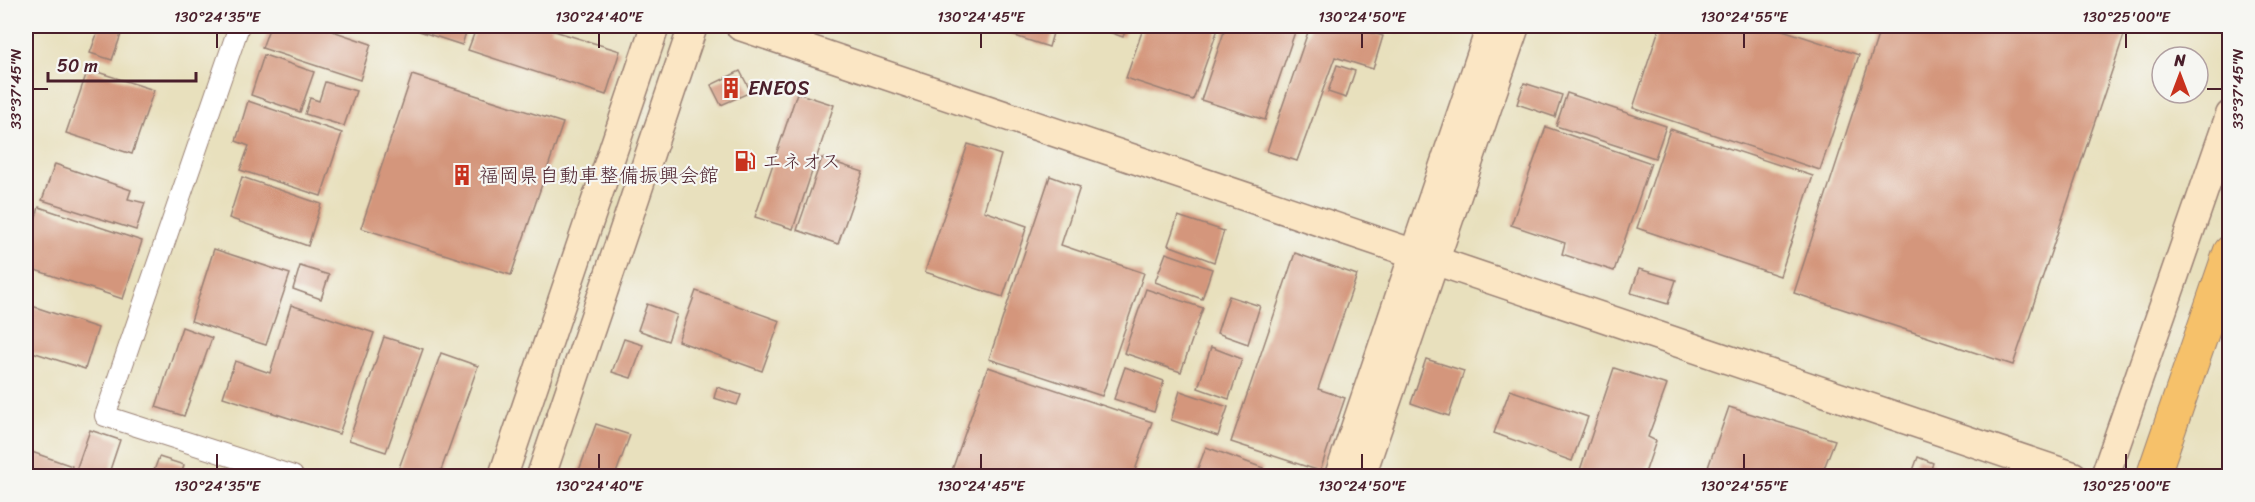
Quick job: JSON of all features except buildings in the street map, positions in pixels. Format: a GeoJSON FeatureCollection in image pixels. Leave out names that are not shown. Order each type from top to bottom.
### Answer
{"type":"FeatureCollection","features":[{"type":"Feature","properties":{"kind":"highway"},"geometry":{"type":"LineString","coordinates":[[2153,477],[2229,252]]}},
{"type":"Feature","properties":{"kind":"highway"},"geometry":{"type":"LineString","coordinates":[[2161,477],[2229,274]]}},
{"type":"Feature","properties":{"kind":"street"},"geometry":{"type":"LineString","coordinates":[[239,26],[105,416],[292,477]]}},
{"type":"Feature","properties":{"kind":"street"},"geometry":{"type":"LineString","coordinates":[[503,477],[655,26]]}},
{"type":"Feature","properties":{"kind":"street"},"geometry":{"type":"LineString","coordinates":[[541,477],[693,26]]}},
{"type":"Feature","properties":{"kind":"street"},"geometry":{"type":"LineString","coordinates":[[740,26],[2073,477]]}},
{"type":"Feature","properties":{"kind":"street"},"geometry":{"type":"LineString","coordinates":[[1361,477],[1491,26]]}},
{"type":"Feature","properties":{"kind":"street"},"geometry":{"type":"LineString","coordinates":[[1339,477],[1515,26]]}},
{"type":"Feature","properties":{"kind":"street"},"geometry":{"type":"LineString","coordinates":[[2104,477],[2229,115]]}},
{"type":"Feature","properties":{"kind":"street"},"geometry":{"type":"LineString","coordinates":[[2168,477],[2229,291]]}},
{"type":"Feature","properties":{"kind":"place","name":"ENEOS"},"geometry":{"type":"Point","coordinates":[731,88]}},
{"type":"Feature","properties":{"kind":"place","name":"エネオス"},"geometry":{"type":"Point","coordinates":[745,161]}},
{"type":"Feature","properties":{"kind":"place","name":"福岡県自動車整備振興会館"},"geometry":{"type":"Point","coordinates":[462,175]}}]}
